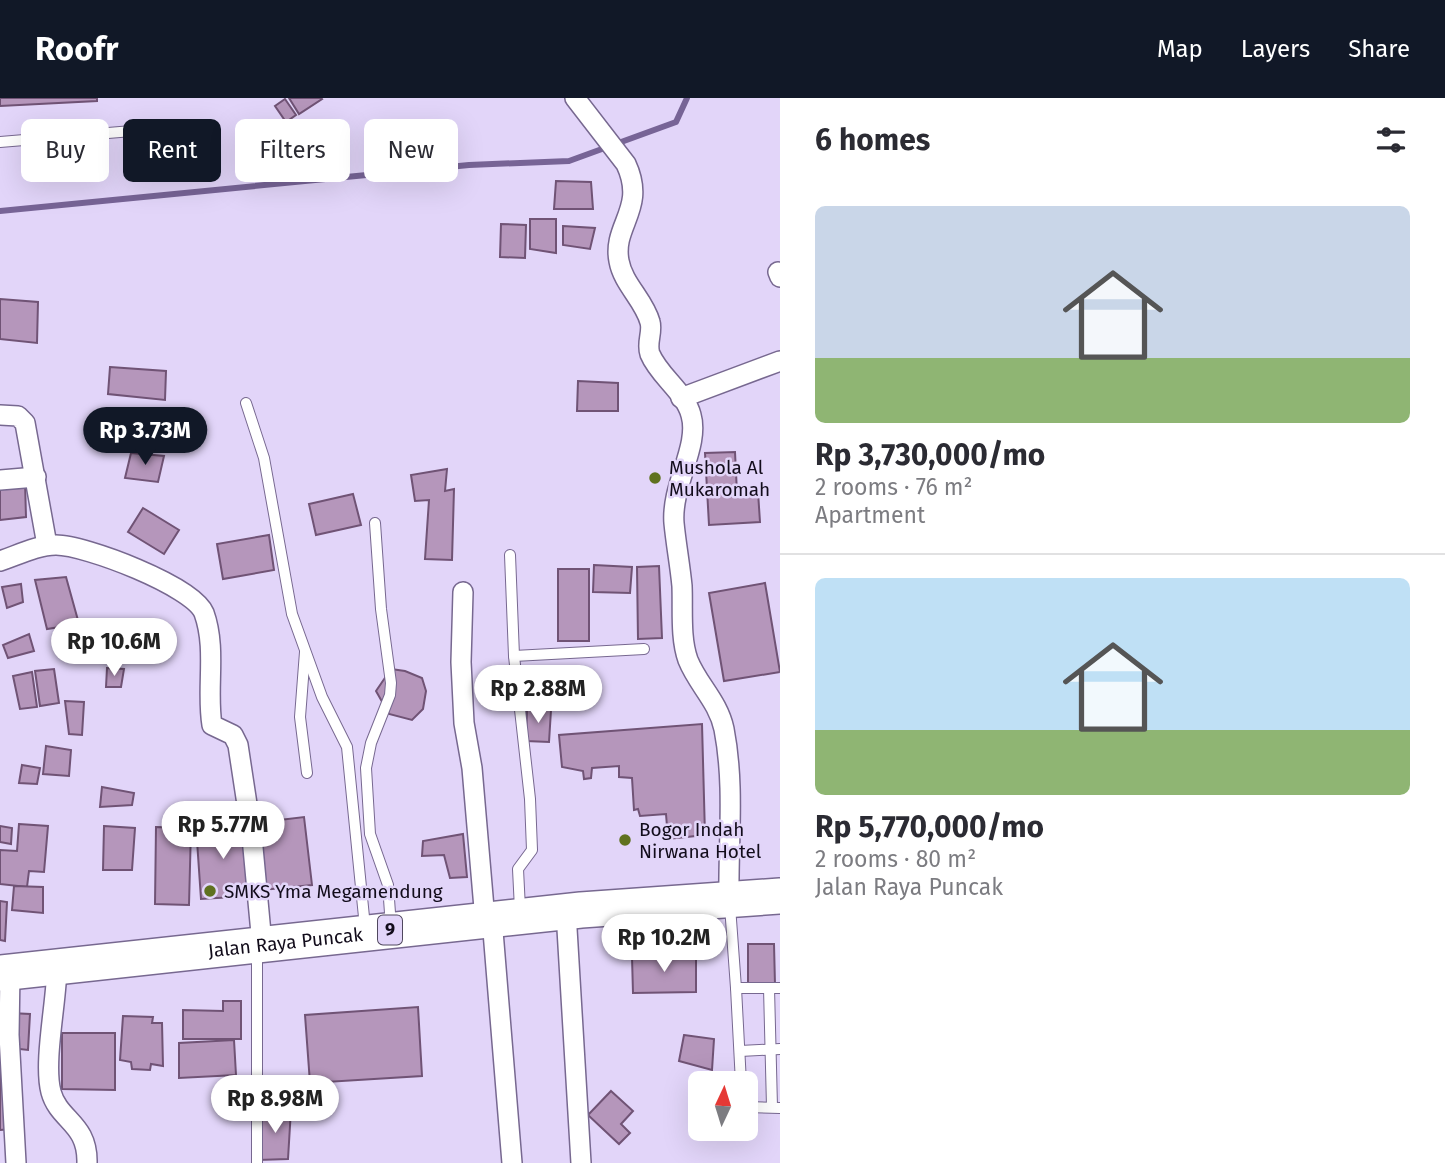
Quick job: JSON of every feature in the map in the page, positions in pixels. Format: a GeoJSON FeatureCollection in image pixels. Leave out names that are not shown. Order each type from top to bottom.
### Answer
{"type":"FeatureCollection","features":[{"type":"Feature","properties":{"kind":"highway","name":"Jalan Raya Puncak"},"geometry":{"type":"LineString","coordinates":[[5,972],[566,912],[780,896]]}},
{"type":"Feature","properties":{"kind":"street"},"geometry":{"type":"LineString","coordinates":[[577,101],[626,164],[634,185],[634,201],[618,259],[650,323],[650,354],[691,412],[693,422],[686,464],[676,484],[674,505],[685,649],[694,672],[714,700],[724,730],[732,804],[729,898]]}},
{"type":"Feature","properties":{"kind":"street"},"geometry":{"type":"LineString","coordinates":[[681,398],[780,361]]}},
{"type":"Feature","properties":{"kind":"street"},"geometry":{"type":"LineString","coordinates":[[0,415],[22,418],[36,477],[47,545]]}},
{"type":"Feature","properties":{"kind":"street"},"geometry":{"type":"LineString","coordinates":[[0,480],[36,477]]}},
{"type":"Feature","properties":{"kind":"street"},"geometry":{"type":"LineString","coordinates":[[0,561],[47,545],[83,549],[134,569],[191,597],[201,608],[211,656],[212,725],[233,735],[238,745],[252,837],[260,944]]}},
{"type":"Feature","properties":{"kind":"street"},"geometry":{"type":"LineString","coordinates":[[463,593],[461,662],[464,723],[499,919],[512,1163]]}},
{"type":"Feature","properties":{"kind":"street"},"geometry":{"type":"LineString","coordinates":[[566,912],[581,1163]]}},
{"type":"Feature","properties":{"kind":"street"},"geometry":{"type":"LineString","coordinates":[[57,966],[50,1046],[51,1093],[83,1136],[87,1163]]}},
{"type":"Feature","properties":{"kind":"street"},"geometry":{"type":"LineString","coordinates":[[5,972],[16,1163]]}},
{"type":"Feature","properties":{"kind":"lane"},"geometry":{"type":"LineString","coordinates":[[0,142],[123,132]]}},
{"type":"Feature","properties":{"kind":"lane"},"geometry":{"type":"LineString","coordinates":[[246,402],[264,458],[292,614],[322,697],[347,747],[378,931]]}},
{"type":"Feature","properties":{"kind":"lane"},"geometry":{"type":"LineString","coordinates":[[375,523],[381,609],[391,683],[390,695],[371,743],[366,768],[370,834],[388,885],[378,931]]}},
{"type":"Feature","properties":{"kind":"lane"},"geometry":{"type":"LineString","coordinates":[[499,919],[518,869],[532,850],[530,785],[514,656],[510,555]]}},
{"type":"Feature","properties":{"kind":"lane"},"geometry":{"type":"LineString","coordinates":[[514,656],[644,649]]}},
{"type":"Feature","properties":{"kind":"lane"},"geometry":{"type":"LineString","coordinates":[[305,652],[300,717],[307,773]]}},
{"type":"Feature","properties":{"kind":"lane"},"geometry":{"type":"LineString","coordinates":[[729,898],[741,1071]]}},
{"type":"Feature","properties":{"kind":"lane"},"geometry":{"type":"LineString","coordinates":[[257,1163],[260,944]]}},
{"type":"Feature","properties":{"kind":"lane"},"geometry":{"type":"LineString","coordinates":[[736,988],[774,988],[776,1107],[758,1107]]}},
{"type":"Feature","properties":{"kind":"lane"},"geometry":{"type":"LineString","coordinates":[[740,1051],[775,1049]]}},
{"type":"Feature","properties":{"kind":"building"},"geometry":{"type":"Polygon","coordinates":[[[0,98],[97,98],[97,101],[0,106],[0,98]]]}},
{"type":"Feature","properties":{"kind":"building"},"geometry":{"type":"Polygon","coordinates":[[[289,98],[321,98],[322,99],[299,114],[289,98]]]}},
{"type":"Feature","properties":{"kind":"building"},"geometry":{"type":"Polygon","coordinates":[[[285,99],[296,115],[284,119],[275,106],[285,99]]]}},
{"type":"Feature","properties":{"kind":"building"},"geometry":{"type":"Polygon","coordinates":[[[556,181],[591,182],[593,209],[554,209],[556,181]]]}},
{"type":"Feature","properties":{"kind":"building"},"geometry":{"type":"Polygon","coordinates":[[[530,219],[556,219],[556,253],[530,249],[530,219]]]}},
{"type":"Feature","properties":{"kind":"building"},"geometry":{"type":"Polygon","coordinates":[[[501,224],[526,225],[525,258],[500,257],[501,224]]]}},
{"type":"Feature","properties":{"kind":"building"},"geometry":{"type":"Polygon","coordinates":[[[563,226],[595,228],[590,249],[563,245],[563,226]]]}},
{"type":"Feature","properties":{"kind":"building"},"geometry":{"type":"Polygon","coordinates":[[[0,299],[38,302],[37,343],[0,339],[0,299]]]}},
{"type":"Feature","properties":{"kind":"building"},"geometry":{"type":"Polygon","coordinates":[[[110,367],[166,371],[165,400],[108,394],[110,367]]]}},
{"type":"Feature","properties":{"kind":"building"},"geometry":{"type":"Polygon","coordinates":[[[578,381],[618,383],[618,411],[577,411],[578,381]]]}},
{"type":"Feature","properties":{"kind":"building"},"geometry":{"type":"Polygon","coordinates":[[[735,452],[737,493],[758,492],[760,522],[709,525],[705,453],[735,452]]]}},
{"type":"Feature","properties":{"kind":"building"},"geometry":{"type":"Polygon","coordinates":[[[131,453],[164,456],[158,482],[125,478],[131,453]]]}},
{"type":"Feature","properties":{"kind":"building"},"geometry":{"type":"Polygon","coordinates":[[[447,469],[445,491],[454,489],[452,560],[425,559],[429,500],[415,501],[411,475],[447,469]]]}},
{"type":"Feature","properties":{"kind":"building"},"geometry":{"type":"Polygon","coordinates":[[[25,482],[26,517],[0,520],[0,487],[25,482]]]}},
{"type":"Feature","properties":{"kind":"building"},"geometry":{"type":"Polygon","coordinates":[[[353,494],[361,525],[316,535],[309,504],[353,494]]]}},
{"type":"Feature","properties":{"kind":"building"},"geometry":{"type":"Polygon","coordinates":[[[143,508],[179,530],[164,554],[128,532],[143,508]]]}},
{"type":"Feature","properties":{"kind":"building"},"geometry":{"type":"Polygon","coordinates":[[[269,535],[274,570],[223,579],[217,544],[269,535]]]}},
{"type":"Feature","properties":{"kind":"building"},"geometry":{"type":"Polygon","coordinates":[[[594,565],[632,567],[630,593],[593,592],[594,565]]]}},
{"type":"Feature","properties":{"kind":"building"},"geometry":{"type":"Polygon","coordinates":[[[659,566],[662,638],[638,639],[637,567],[659,566]]]}},
{"type":"Feature","properties":{"kind":"building"},"geometry":{"type":"Polygon","coordinates":[[[558,569],[589,569],[589,641],[558,641],[558,569]]]}},
{"type":"Feature","properties":{"kind":"building"},"geometry":{"type":"Polygon","coordinates":[[[66,577],[79,624],[47,629],[35,580],[66,577]]]}},
{"type":"Feature","properties":{"kind":"building"},"geometry":{"type":"Polygon","coordinates":[[[765,583],[780,672],[724,681],[709,593],[765,583]]]}},
{"type":"Feature","properties":{"kind":"building"},"geometry":{"type":"Polygon","coordinates":[[[21,584],[23,602],[7,608],[2,587],[21,584]]]}},
{"type":"Feature","properties":{"kind":"building"},"geometry":{"type":"Polygon","coordinates":[[[29,634],[34,651],[8,658],[3,645],[29,634]]]}},
{"type":"Feature","properties":{"kind":"building"},"geometry":{"type":"Polygon","coordinates":[[[107,668],[124,669],[121,687],[106,687],[107,668]]]}},
{"type":"Feature","properties":{"kind":"building"},"geometry":{"type":"Polygon","coordinates":[[[54,669],[59,703],[40,706],[35,671],[54,669]]]}},
{"type":"Feature","properties":{"kind":"building"},"geometry":{"type":"Polygon","coordinates":[[[391,669],[422,678],[426,691],[423,709],[412,720],[389,714],[376,691],[391,669]]]}},
{"type":"Feature","properties":{"kind":"building"},"geometry":{"type":"Polygon","coordinates":[[[32,672],[37,707],[20,709],[13,676],[32,672]]]}},
{"type":"Feature","properties":{"kind":"building"},"geometry":{"type":"Polygon","coordinates":[[[65,701],[84,702],[82,735],[69,734],[65,701]]]}},
{"type":"Feature","properties":{"kind":"building"},"geometry":{"type":"Polygon","coordinates":[[[527,709],[551,710],[549,742],[526,741],[527,709]]]}},
{"type":"Feature","properties":{"kind":"building"},"geometry":{"type":"Polygon","coordinates":[[[702,724],[705,835],[668,839],[666,814],[640,816],[638,809],[634,810],[632,778],[619,777],[619,766],[592,768],[591,778],[584,779],[583,771],[562,767],[559,735],[702,724]]]}},
{"type":"Feature","properties":{"kind":"building"},"geometry":{"type":"Polygon","coordinates":[[[46,746],[71,750],[69,776],[43,774],[46,746]]]}},
{"type":"Feature","properties":{"kind":"building"},"geometry":{"type":"Polygon","coordinates":[[[22,765],[40,768],[37,784],[19,783],[22,765]]]}},
{"type":"Feature","properties":{"kind":"building"},"geometry":{"type":"Polygon","coordinates":[[[102,787],[134,793],[132,805],[100,807],[102,787]]]}},
{"type":"Feature","properties":{"kind":"building"},"geometry":{"type":"Polygon","coordinates":[[[304,817],[312,885],[263,890],[255,823],[304,817]]]}},
{"type":"Feature","properties":{"kind":"building"},"geometry":{"type":"Polygon","coordinates":[[[245,822],[250,896],[201,899],[196,826],[245,822]]]}},
{"type":"Feature","properties":{"kind":"building"},"geometry":{"type":"Polygon","coordinates":[[[19,824],[48,826],[44,872],[29,871],[27,887],[0,884],[0,850],[17,851],[19,824]]]}},
{"type":"Feature","properties":{"kind":"building"},"geometry":{"type":"Polygon","coordinates":[[[0,826],[12,828],[11,844],[0,842],[0,826]]]}},
{"type":"Feature","properties":{"kind":"building"},"geometry":{"type":"Polygon","coordinates":[[[104,826],[135,828],[132,870],[103,870],[104,826]]]}},
{"type":"Feature","properties":{"kind":"building"},"geometry":{"type":"Polygon","coordinates":[[[156,827],[191,828],[189,905],[155,904],[156,827]]]}},
{"type":"Feature","properties":{"kind":"building"},"geometry":{"type":"Polygon","coordinates":[[[463,834],[467,877],[450,878],[444,855],[422,856],[423,841],[463,834]]]}},
{"type":"Feature","properties":{"kind":"building"},"geometry":{"type":"Polygon","coordinates":[[[14,886],[43,887],[43,913],[12,910],[14,886]]]}},
{"type":"Feature","properties":{"kind":"building"},"geometry":{"type":"Polygon","coordinates":[[[0,901],[7,902],[5,941],[0,940],[0,901]]]}},
{"type":"Feature","properties":{"kind":"building"},"geometry":{"type":"Polygon","coordinates":[[[748,944],[774,944],[775,985],[748,985],[748,944]]]}},
{"type":"Feature","properties":{"kind":"building"},"geometry":{"type":"Polygon","coordinates":[[[696,955],[696,992],[633,993],[632,957],[696,955]]]}},
{"type":"Feature","properties":{"kind":"building"},"geometry":{"type":"Polygon","coordinates":[[[223,1001],[241,1001],[241,1039],[183,1039],[183,1010],[223,1011],[223,1001]]]}},
{"type":"Feature","properties":{"kind":"building"},"geometry":{"type":"Polygon","coordinates":[[[418,1007],[422,1076],[310,1083],[305,1015],[418,1007]]]}},
{"type":"Feature","properties":{"kind":"building"},"geometry":{"type":"Polygon","coordinates":[[[10,1013],[30,1014],[28,1050],[11,1048],[10,1013]]]}},
{"type":"Feature","properties":{"kind":"building"},"geometry":{"type":"Polygon","coordinates":[[[123,1016],[153,1017],[152,1023],[162,1023],[163,1066],[151,1064],[150,1070],[132,1069],[131,1062],[120,1060],[123,1016]]]}},
{"type":"Feature","properties":{"kind":"building"},"geometry":{"type":"Polygon","coordinates":[[[62,1033],[115,1033],[115,1090],[62,1089],[62,1033]]]}},
{"type":"Feature","properties":{"kind":"building"},"geometry":{"type":"Polygon","coordinates":[[[684,1035],[714,1039],[712,1070],[679,1061],[684,1035]]]}},
{"type":"Feature","properties":{"kind":"building"},"geometry":{"type":"Polygon","coordinates":[[[234,1040],[236,1075],[179,1078],[179,1043],[234,1040]]]}},
{"type":"Feature","properties":{"kind":"building"},"geometry":{"type":"Polygon","coordinates":[[[0,1066],[7,1066],[11,1129],[0,1130],[0,1066]]]}},
{"type":"Feature","properties":{"kind":"building"},"geometry":{"type":"Polygon","coordinates":[[[611,1091],[633,1111],[621,1124],[630,1133],[619,1144],[588,1115],[611,1091]]]}},
{"type":"Feature","properties":{"kind":"building"},"geometry":{"type":"Polygon","coordinates":[[[291,1109],[288,1159],[258,1160],[261,1111],[291,1109]]]}},
{"type":"Feature","properties":{"kind":"waterway"},"geometry":{"type":"LineString","coordinates":[[0,211],[469,165],[569,161],[676,122],[687,98]]}},
{"type":"Feature","properties":{"kind":"place","name":"Mushola Al Mukaromah"},"geometry":{"type":"Point","coordinates":[655,478]}},
{"type":"Feature","properties":{"kind":"place","name":"Bogor Indah Nirwana Hotel"},"geometry":{"type":"Point","coordinates":[625,840]}},
{"type":"Feature","properties":{"kind":"place","name":"SMKS Yma Megamendung"},"geometry":{"type":"Point","coordinates":[210,891]}}]}
